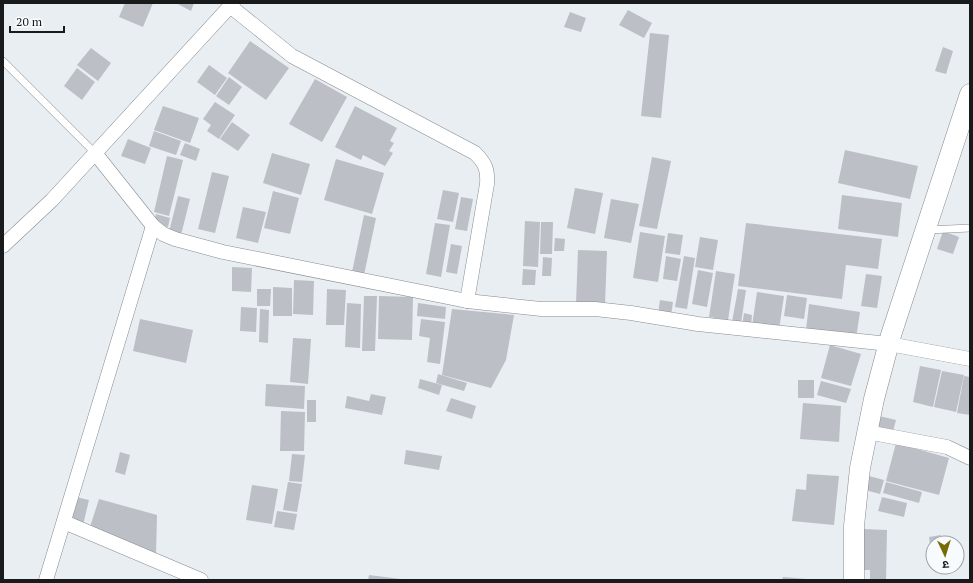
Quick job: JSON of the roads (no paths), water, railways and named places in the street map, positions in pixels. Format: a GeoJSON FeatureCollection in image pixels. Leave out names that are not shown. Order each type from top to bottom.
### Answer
{"type":"FeatureCollection","features":[{"type":"Feature","properties":{"kind":"main road"},"geometry":{"type":"LineString","coordinates":[[854,580],[854,526],[860,468],[867,432],[889,344],[970,94]]}},
{"type":"Feature","properties":{"kind":"street"},"geometry":{"type":"LineString","coordinates":[[3,246],[52,200],[232,5],[292,56],[475,153],[484,162],[488,171],[487,184],[467,301]]}},
{"type":"Feature","properties":{"kind":"street"},"geometry":{"type":"LineString","coordinates":[[95,153],[153,226],[163,234],[175,239],[223,252],[467,301],[541,309],[602,310],[698,324],[889,344],[970,359]]}},
{"type":"Feature","properties":{"kind":"street"},"geometry":{"type":"LineString","coordinates":[[46,580],[153,226]]}},
{"type":"Feature","properties":{"kind":"street"},"geometry":{"type":"LineString","coordinates":[[867,432],[947,448],[970,458]]}},
{"type":"Feature","properties":{"kind":"street"},"geometry":{"type":"LineString","coordinates":[[64,522],[201,580]]}},
{"type":"Feature","properties":{"kind":"lane"},"geometry":{"type":"LineString","coordinates":[[3,61],[95,153]]}},
{"type":"Feature","properties":{"kind":"lane"},"geometry":{"type":"LineString","coordinates":[[925,230],[970,228]]}}]}
